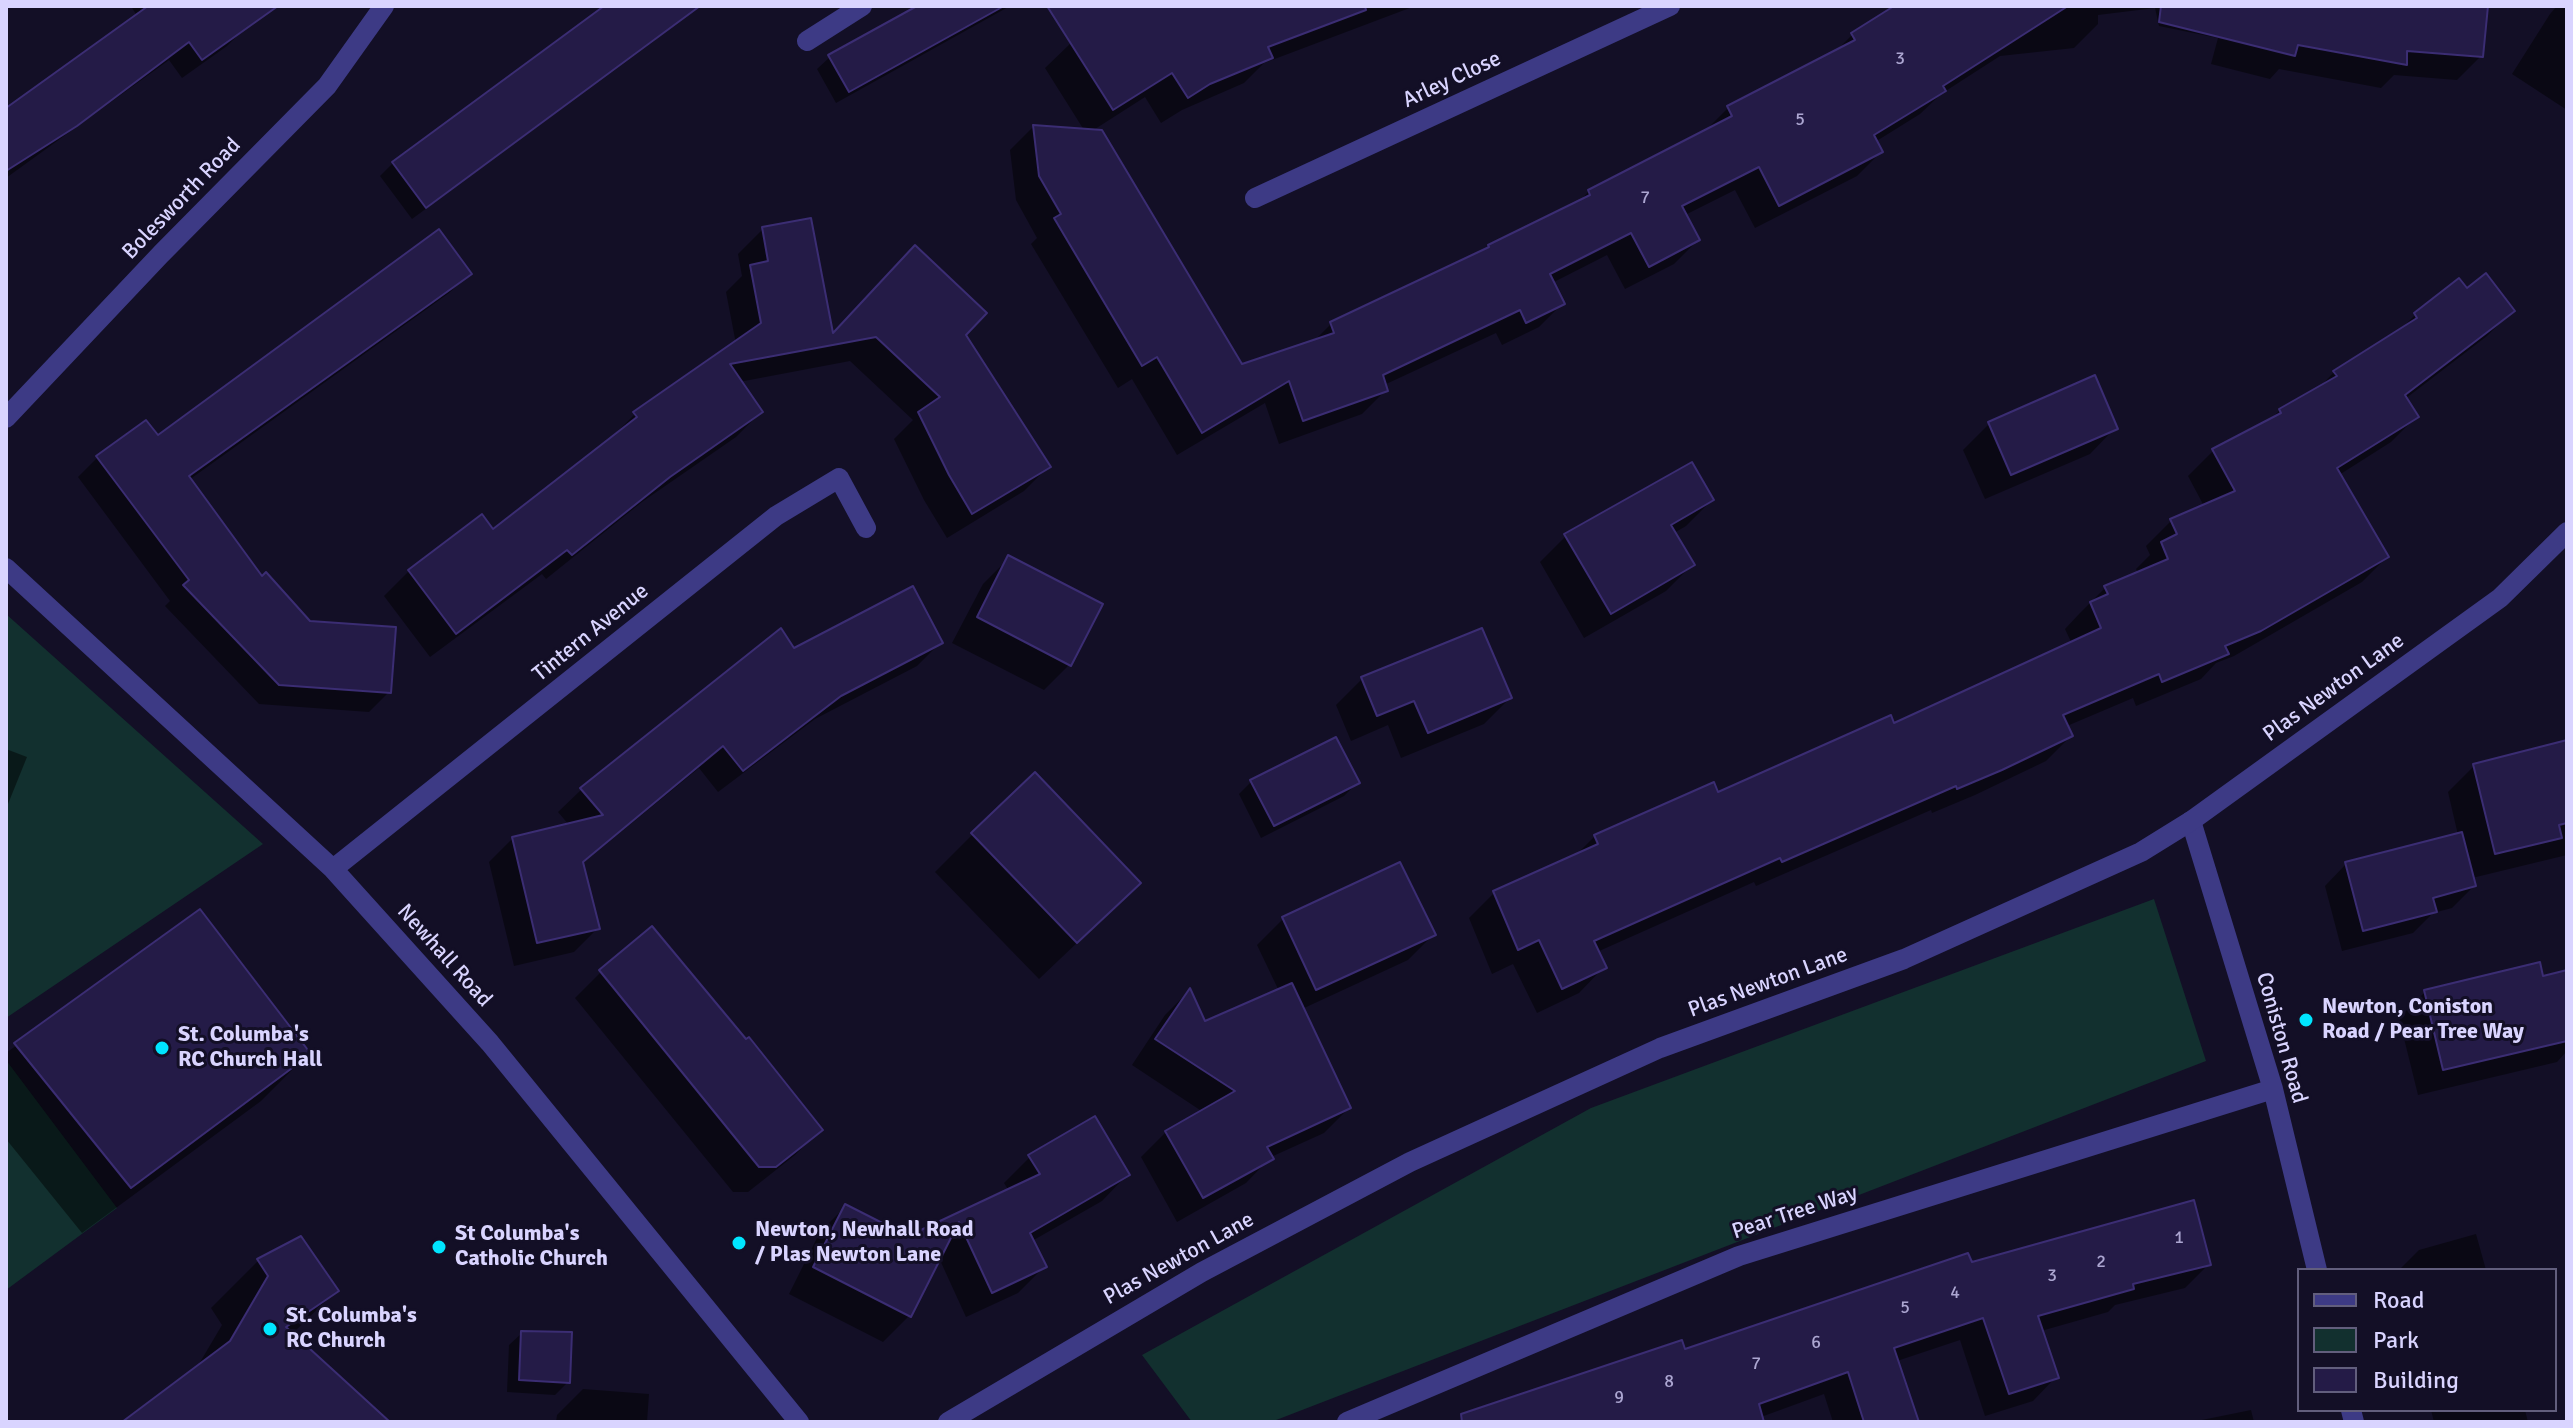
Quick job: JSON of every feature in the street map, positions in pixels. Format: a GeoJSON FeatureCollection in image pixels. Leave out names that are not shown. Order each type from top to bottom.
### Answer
{"type":"FeatureCollection","features":[{"type":"Feature","properties":{"kind":"street","name":"Bolesworth Road"},"geometry":{"type":"LineString","coordinates":[[6,418],[161,254],[327,86],[384,6]]}},
{"type":"Feature","properties":{"kind":"street"},"geometry":{"type":"LineString","coordinates":[[807,41],[862,6]]}},
{"type":"Feature","properties":{"kind":"street","name":"Arley Close"},"geometry":{"type":"LineString","coordinates":[[1255,198],[1670,6]]}},
{"type":"Feature","properties":{"kind":"street","name":"Tintern Avenue"},"geometry":{"type":"LineString","coordinates":[[333,869],[776,516],[839,478],[866,528]]}},
{"type":"Feature","properties":{"kind":"street","name":"Plas Newton Lane"},"geometry":{"type":"LineString","coordinates":[[948,1422],[1202,1272],[1410,1162],[1660,1048],[1904,959],[2141,852],[2191,821],[2500,598],[2567,532]]}},
{"type":"Feature","properties":{"kind":"street","name":"Newhall Road"},"geometry":{"type":"LineString","coordinates":[[6,568],[333,869],[490,1043],[799,1422]]}},
{"type":"Feature","properties":{"kind":"street","name":"Coniston Road"},"geometry":{"type":"LineString","coordinates":[[2191,821],[2273,1089],[2317,1268]]}},
{"type":"Feature","properties":{"kind":"street","name":"Pear Tree Way"},"geometry":{"type":"LineString","coordinates":[[1347,1422],[1739,1256],[2273,1089]]}},
{"type":"Feature","properties":{"kind":"green space"},"geometry":{"type":"Polygon","coordinates":[[[6,614],[263,844],[6,1018],[6,614]]]}},
{"type":"Feature","properties":{"kind":"green space"},"geometry":{"type":"Polygon","coordinates":[[[2154,899],[2206,1061],[1271,1422],[1192,1422],[1142,1355],[1591,1108],[2154,899]]]}},
{"type":"Feature","properties":{"kind":"green space"},"geometry":{"type":"Polygon","coordinates":[[[6,1060],[117,1208],[6,1290],[6,1060]]]}},
{"type":"Feature","properties":{"kind":"building"},"geometry":{"type":"Polygon","coordinates":[[[148,6],[278,6],[202,60],[189,42],[77,126],[6,171],[6,108],[148,6]]]}},
{"type":"Feature","properties":{"kind":"building"},"geometry":{"type":"Polygon","coordinates":[[[604,6],[700,6],[426,208],[392,162],[604,6]]]}},
{"type":"Feature","properties":{"kind":"building"},"geometry":{"type":"Polygon","coordinates":[[[917,6],[1004,6],[849,92],[828,55],[917,6]]]}},
{"type":"Feature","properties":{"kind":"building"},"geometry":{"type":"Polygon","coordinates":[[[1047,6],[1365,6],[1366,10],[1268,47],[1273,58],[1210,84],[1188,98],[1172,73],[1113,110],[1047,6]]]}},
{"type":"Feature","properties":{"kind":"building"},"geometry":{"type":"Polygon","coordinates":[[[1894,6],[2068,6],[1943,86],[1946,91],[1874,135],[1883,152],[1779,206],[1759,167],[1682,206],[1700,240],[1649,267],[1631,233],[1550,274],[1565,304],[1526,323],[1520,310],[1383,375],[1388,391],[1303,421],[1289,381],[1202,433],[1157,357],[1142,366],[1054,218],[1061,214],[1039,176],[1033,125],[1102,130],[1242,364],[1334,333],[1330,322],[1590,195],[1588,190],[1732,116],[1727,106],[1855,40],[1851,33],[1894,6]]]}},
{"type":"Feature","properties":{"kind":"building"},"geometry":{"type":"Polygon","coordinates":[[[2161,6],[2488,6],[2483,57],[2407,51],[2407,65],[2298,45],[2295,56],[2159,22],[2161,6]]]}},
{"type":"Feature","properties":{"kind":"building"},"geometry":{"type":"Polygon","coordinates":[[[811,218],[833,333],[915,245],[987,313],[966,335],[1051,467],[972,514],[918,412],[940,397],[876,337],[730,364],[763,412],[670,477],[572,555],[567,550],[456,634],[408,570],[482,514],[493,529],[637,417],[633,412],[761,323],[750,265],[768,261],[762,227],[811,218]]]}},
{"type":"Feature","properties":{"kind":"building"},"geometry":{"type":"Polygon","coordinates":[[[439,229],[472,274],[189,476],[262,576],[266,572],[310,621],[396,627],[391,693],[279,685],[183,585],[189,580],[96,456],[146,420],[158,435],[439,229]]]}},
{"type":"Feature","properties":{"kind":"building"},"geometry":{"type":"Polygon","coordinates":[[[2486,273],[2515,311],[2405,395],[2419,417],[2337,468],[2389,557],[2261,631],[2225,646],[2229,654],[2162,682],[2159,674],[2063,715],[2073,736],[2002,770],[1957,789],[1956,786],[1782,862],[1780,858],[1594,941],[1607,968],[1562,989],[1539,940],[1518,950],[1493,891],[1598,844],[1594,835],[1714,782],[1718,792],[1891,715],[1894,723],[2101,628],[2090,602],[2108,594],[2104,586],[2168,559],[2161,542],[2177,534],[2170,519],[2235,491],[2212,449],[2281,413],[2279,409],[2337,376],[2333,371],[2417,318],[2414,313],[2459,278],[2467,288],[2486,273]]]}},
{"type":"Feature","properties":{"kind":"building"},"geometry":{"type":"Polygon","coordinates":[[[2095,375],[2118,429],[2011,475],[1988,422],[2095,375]]]}},
{"type":"Feature","properties":{"kind":"building"},"geometry":{"type":"Polygon","coordinates":[[[1692,462],[1714,500],[1671,525],[1695,565],[1611,614],[1564,534],[1692,462]]]}},
{"type":"Feature","properties":{"kind":"building"},"geometry":{"type":"Polygon","coordinates":[[[1008,555],[1103,604],[1071,666],[977,617],[1008,555]]]}},
{"type":"Feature","properties":{"kind":"building"},"geometry":{"type":"Polygon","coordinates":[[[913,586],[943,643],[841,696],[743,771],[723,746],[583,862],[600,929],[537,943],[512,837],[603,815],[580,788],[781,628],[794,648],[913,586]]]}},
{"type":"Feature","properties":{"kind":"building"},"geometry":{"type":"Polygon","coordinates":[[[1482,628],[1512,698],[1428,733],[1414,701],[1377,716],[1361,677],[1482,628]]]}},
{"type":"Feature","properties":{"kind":"building"},"geometry":{"type":"Polygon","coordinates":[[[1336,737],[1360,783],[1274,826],[1250,780],[1336,737]]]}},
{"type":"Feature","properties":{"kind":"building"},"geometry":{"type":"Polygon","coordinates":[[[2567,740],[2567,823],[2559,825],[2562,838],[2495,854],[2473,764],[2567,740]]]}},
{"type":"Feature","properties":{"kind":"building"},"geometry":{"type":"Polygon","coordinates":[[[1035,772],[1141,883],[1077,943],[971,833],[1035,772]]]}},
{"type":"Feature","properties":{"kind":"building"},"geometry":{"type":"Polygon","coordinates":[[[2462,832],[2476,886],[2433,898],[2437,912],[2363,931],[2345,862],[2462,832]]]}},
{"type":"Feature","properties":{"kind":"building"},"geometry":{"type":"Polygon","coordinates":[[[1400,862],[1436,935],[1316,990],[1282,917],[1400,862]]]}},
{"type":"Feature","properties":{"kind":"building","name":"St. Columba's RC Church Hall"},"geometry":{"type":"Polygon","coordinates":[[[200,909],[311,1054],[131,1188],[14,1043],[200,909]]]}},
{"type":"Feature","properties":{"kind":"building"},"geometry":{"type":"Polygon","coordinates":[[[652,926],[746,1039],[749,1037],[823,1130],[776,1167],[759,1167],[599,970],[652,926]]]}},
{"type":"Feature","properties":{"kind":"building"},"geometry":{"type":"Polygon","coordinates":[[[2540,962],[2543,976],[2567,970],[2567,1041],[2443,1070],[2424,990],[2540,962]]]}},
{"type":"Feature","properties":{"kind":"building"},"geometry":{"type":"Polygon","coordinates":[[[1292,983],[1351,1108],[1267,1147],[1274,1159],[1203,1198],[1165,1131],[1235,1091],[1155,1039],[1190,988],[1205,1021],[1292,983]]]}},
{"type":"Feature","properties":{"kind":"building"},"geometry":{"type":"Polygon","coordinates":[[[1095,1116],[1130,1175],[1030,1233],[1047,1267],[992,1293],[959,1222],[911,1317],[813,1267],[845,1204],[908,1236],[1040,1174],[1028,1155],[1095,1116]]]}},
{"type":"Feature","properties":{"kind":"building"},"geometry":{"type":"Polygon","coordinates":[[[2194,1200],[2211,1265],[2133,1284],[2134,1289],[2038,1316],[2059,1378],[2009,1394],[1983,1318],[1894,1348],[1919,1422],[1864,1422],[1848,1372],[1759,1404],[1764,1422],[1462,1422],[1461,1414],[1682,1340],[1685,1349],[1968,1253],[1972,1262],[2194,1200]]]}},
{"type":"Feature","properties":{"kind":"building","name":"St. Columba's RC Church"},"geometry":{"type":"Polygon","coordinates":[[[301,1236],[339,1291],[286,1327],[390,1422],[122,1422],[230,1341],[268,1276],[257,1259],[301,1236]]]}},
{"type":"Feature","properties":{"kind":"building"},"geometry":{"type":"Polygon","coordinates":[[[521,1331],[572,1332],[570,1383],[519,1380],[521,1331]]]}},
{"type":"Feature","properties":{"kind":"place","name":"Newton, Coniston Road / Pear Tree Way"},"geometry":{"type":"Point","coordinates":[2306,1020]}},
{"type":"Feature","properties":{"kind":"place","name":"St. Columba's RC Church Hall"},"geometry":{"type":"Point","coordinates":[162,1048]}},
{"type":"Feature","properties":{"kind":"place","name":"Newton, Newhall Road / Plas Newton Lane"},"geometry":{"type":"Point","coordinates":[739,1243]}},
{"type":"Feature","properties":{"kind":"place","name":"St Columba's Catholic Church"},"geometry":{"type":"Point","coordinates":[439,1247]}},
{"type":"Feature","properties":{"kind":"place","name":"St. Columba's RC Church"},"geometry":{"type":"Point","coordinates":[270,1329]}}]}
